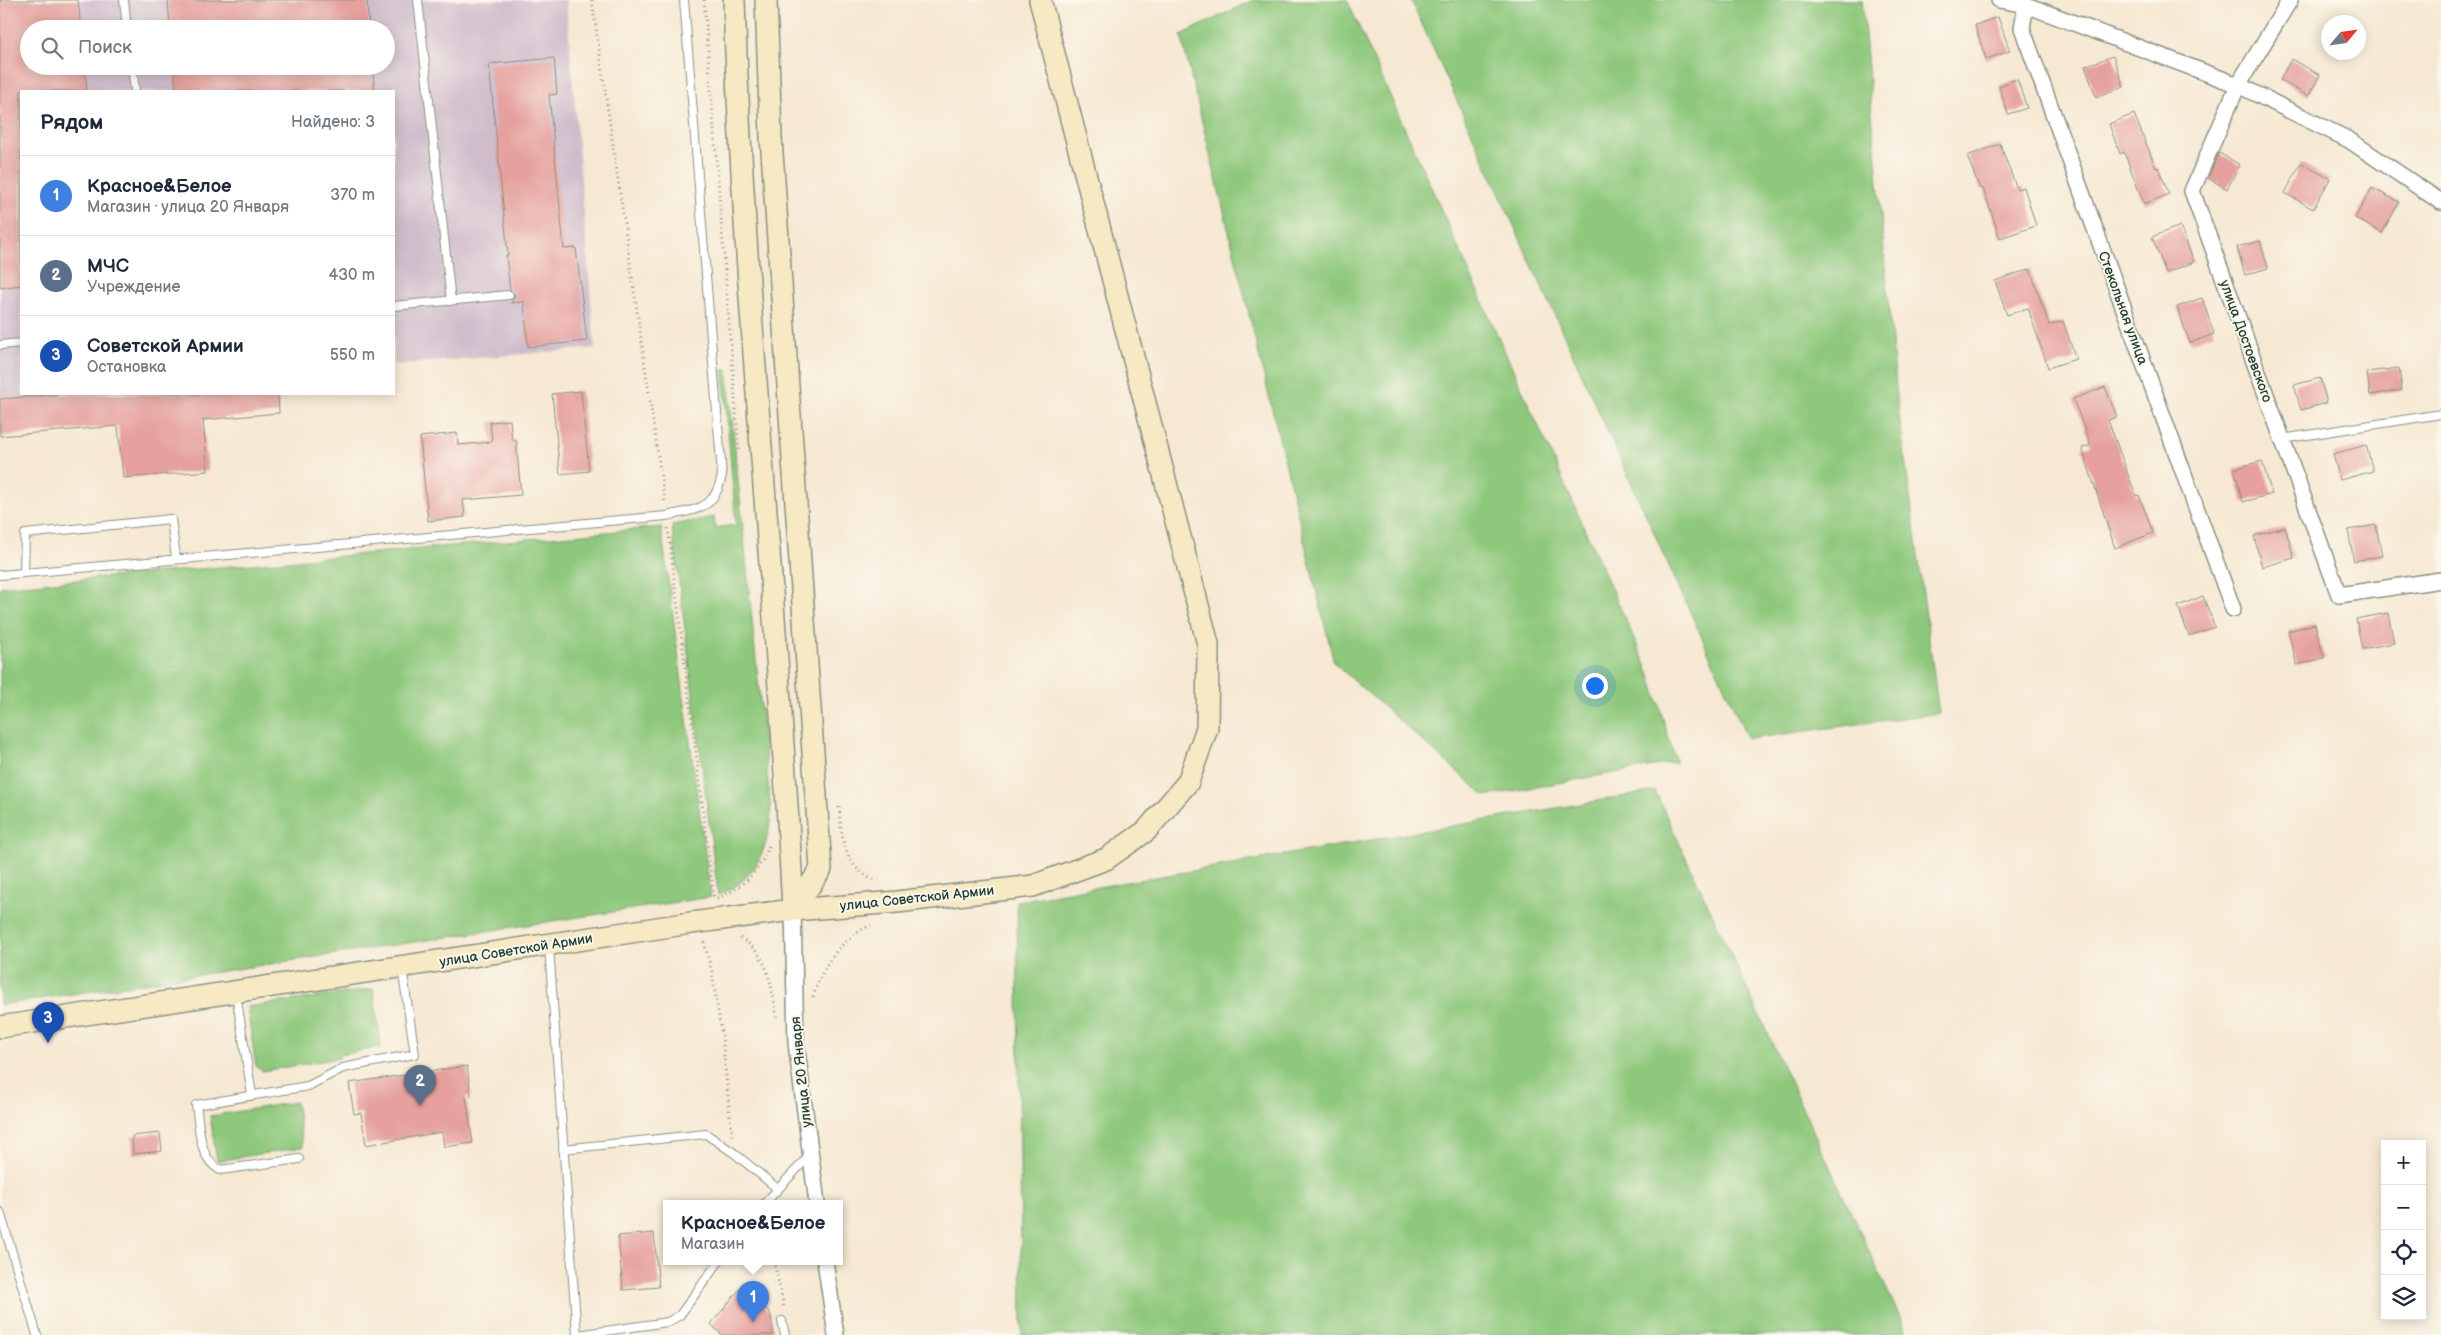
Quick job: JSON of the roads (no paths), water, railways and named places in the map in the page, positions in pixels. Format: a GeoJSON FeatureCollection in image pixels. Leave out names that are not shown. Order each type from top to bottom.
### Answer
{"type":"FeatureCollection","features":[{"type":"Feature","properties":{"kind":"main road"},"geometry":{"type":"LineString","coordinates":[[734,0],[738,127],[787,782],[793,910]]}},
{"type":"Feature","properties":{"kind":"main road"},"geometry":{"type":"LineString","coordinates":[[766,0],[771,138],[822,869],[793,910]]}},
{"type":"Feature","properties":{"kind":"main road","name":"улица Советской Армии"},"geometry":{"type":"LineString","coordinates":[[0,1027],[793,910],[897,902],[1033,886],[1106,859],[1146,831],[1188,782],[1207,728],[1205,635],[1040,0]]}},
{"type":"Feature","properties":{"kind":"street"},"geometry":{"type":"LineString","coordinates":[[1999,0],[2026,5],[2238,86],[2349,140],[2441,202]]}},
{"type":"Feature","properties":{"kind":"street","name":"улица Достоевского"},"geometry":{"type":"LineString","coordinates":[[2290,0],[2238,86],[2192,191],[2339,596],[2441,580]]}},
{"type":"Feature","properties":{"kind":"street","name":"Стекольная улица"},"geometry":{"type":"LineString","coordinates":[[2026,5],[2022,28],[2232,609]]}},
{"type":"Feature","properties":{"kind":"street","name":"улица 20 Января"},"geometry":{"type":"LineString","coordinates":[[793,910],[796,1043],[817,1200]]}},
{"type":"Feature","properties":{"kind":"street"},"geometry":{"type":"LineString","coordinates":[[826,1265],[836,1335]]}},
{"type":"Feature","properties":{"kind":"lane"},"geometry":{"type":"LineString","coordinates":[[124,0],[126,20]]}},
{"type":"Feature","properties":{"kind":"lane"},"geometry":{"type":"LineString","coordinates":[[418,0],[451,301]]}},
{"type":"Feature","properties":{"kind":"lane"},"geometry":{"type":"LineString","coordinates":[[0,575],[666,516],[701,508],[712,502],[719,490],[722,475],[684,0]]}},
{"type":"Feature","properties":{"kind":"lane"},"geometry":{"type":"LineString","coordinates":[[133,75],[134,90]]}},
{"type":"Feature","properties":{"kind":"lane"},"geometry":{"type":"LineString","coordinates":[[395,306],[509,295]]}},
{"type":"Feature","properties":{"kind":"lane"},"geometry":{"type":"LineString","coordinates":[[0,345],[20,343]]}},
{"type":"Feature","properties":{"kind":"lane"},"geometry":{"type":"LineString","coordinates":[[2282,439],[2441,414]]}},
{"type":"Feature","properties":{"kind":"lane"},"geometry":{"type":"LineString","coordinates":[[24,573],[25,534],[171,519],[176,558]]}},
{"type":"Feature","properties":{"kind":"lane"},"geometry":{"type":"LineString","coordinates":[[549,945],[577,1335],[668,1322],[680,1315],[716,1265]]}},
{"type":"Feature","properties":{"kind":"lane"},"geometry":{"type":"LineString","coordinates":[[299,1159],[220,1170],[212,1165],[204,1155],[196,1105],[308,1086],[343,1068],[415,1054],[402,967]]}},
{"type":"Feature","properties":{"kind":"lane"},"geometry":{"type":"LineString","coordinates":[[236,992],[252,1096]]}},
{"type":"Feature","properties":{"kind":"lane"},"geometry":{"type":"LineString","coordinates":[[563,1149],[706,1134],[734,1153],[778,1189]]}},
{"type":"Feature","properties":{"kind":"lane"},"geometry":{"type":"LineString","coordinates":[[768,1200],[810,1154]]}},
{"type":"Feature","properties":{"kind":"lane"},"geometry":{"type":"LineString","coordinates":[[0,1212],[37,1335]]}},
{"type":"Feature","properties":{"kind":"lane"},"geometry":{"type":"LineString","coordinates":[[782,1321],[785,1335]]}},
{"type":"Feature","properties":{"kind":"place","name":"Советской Армии"},"geometry":{"type":"Point","coordinates":[48,1043]}},
{"type":"Feature","properties":{"kind":"place","name":"МЧС"},"geometry":{"type":"Point","coordinates":[420,1106]}},
{"type":"Feature","properties":{"kind":"place","name":"Красное&Белое"},"geometry":{"type":"Point","coordinates":[753,1322]}}]}
